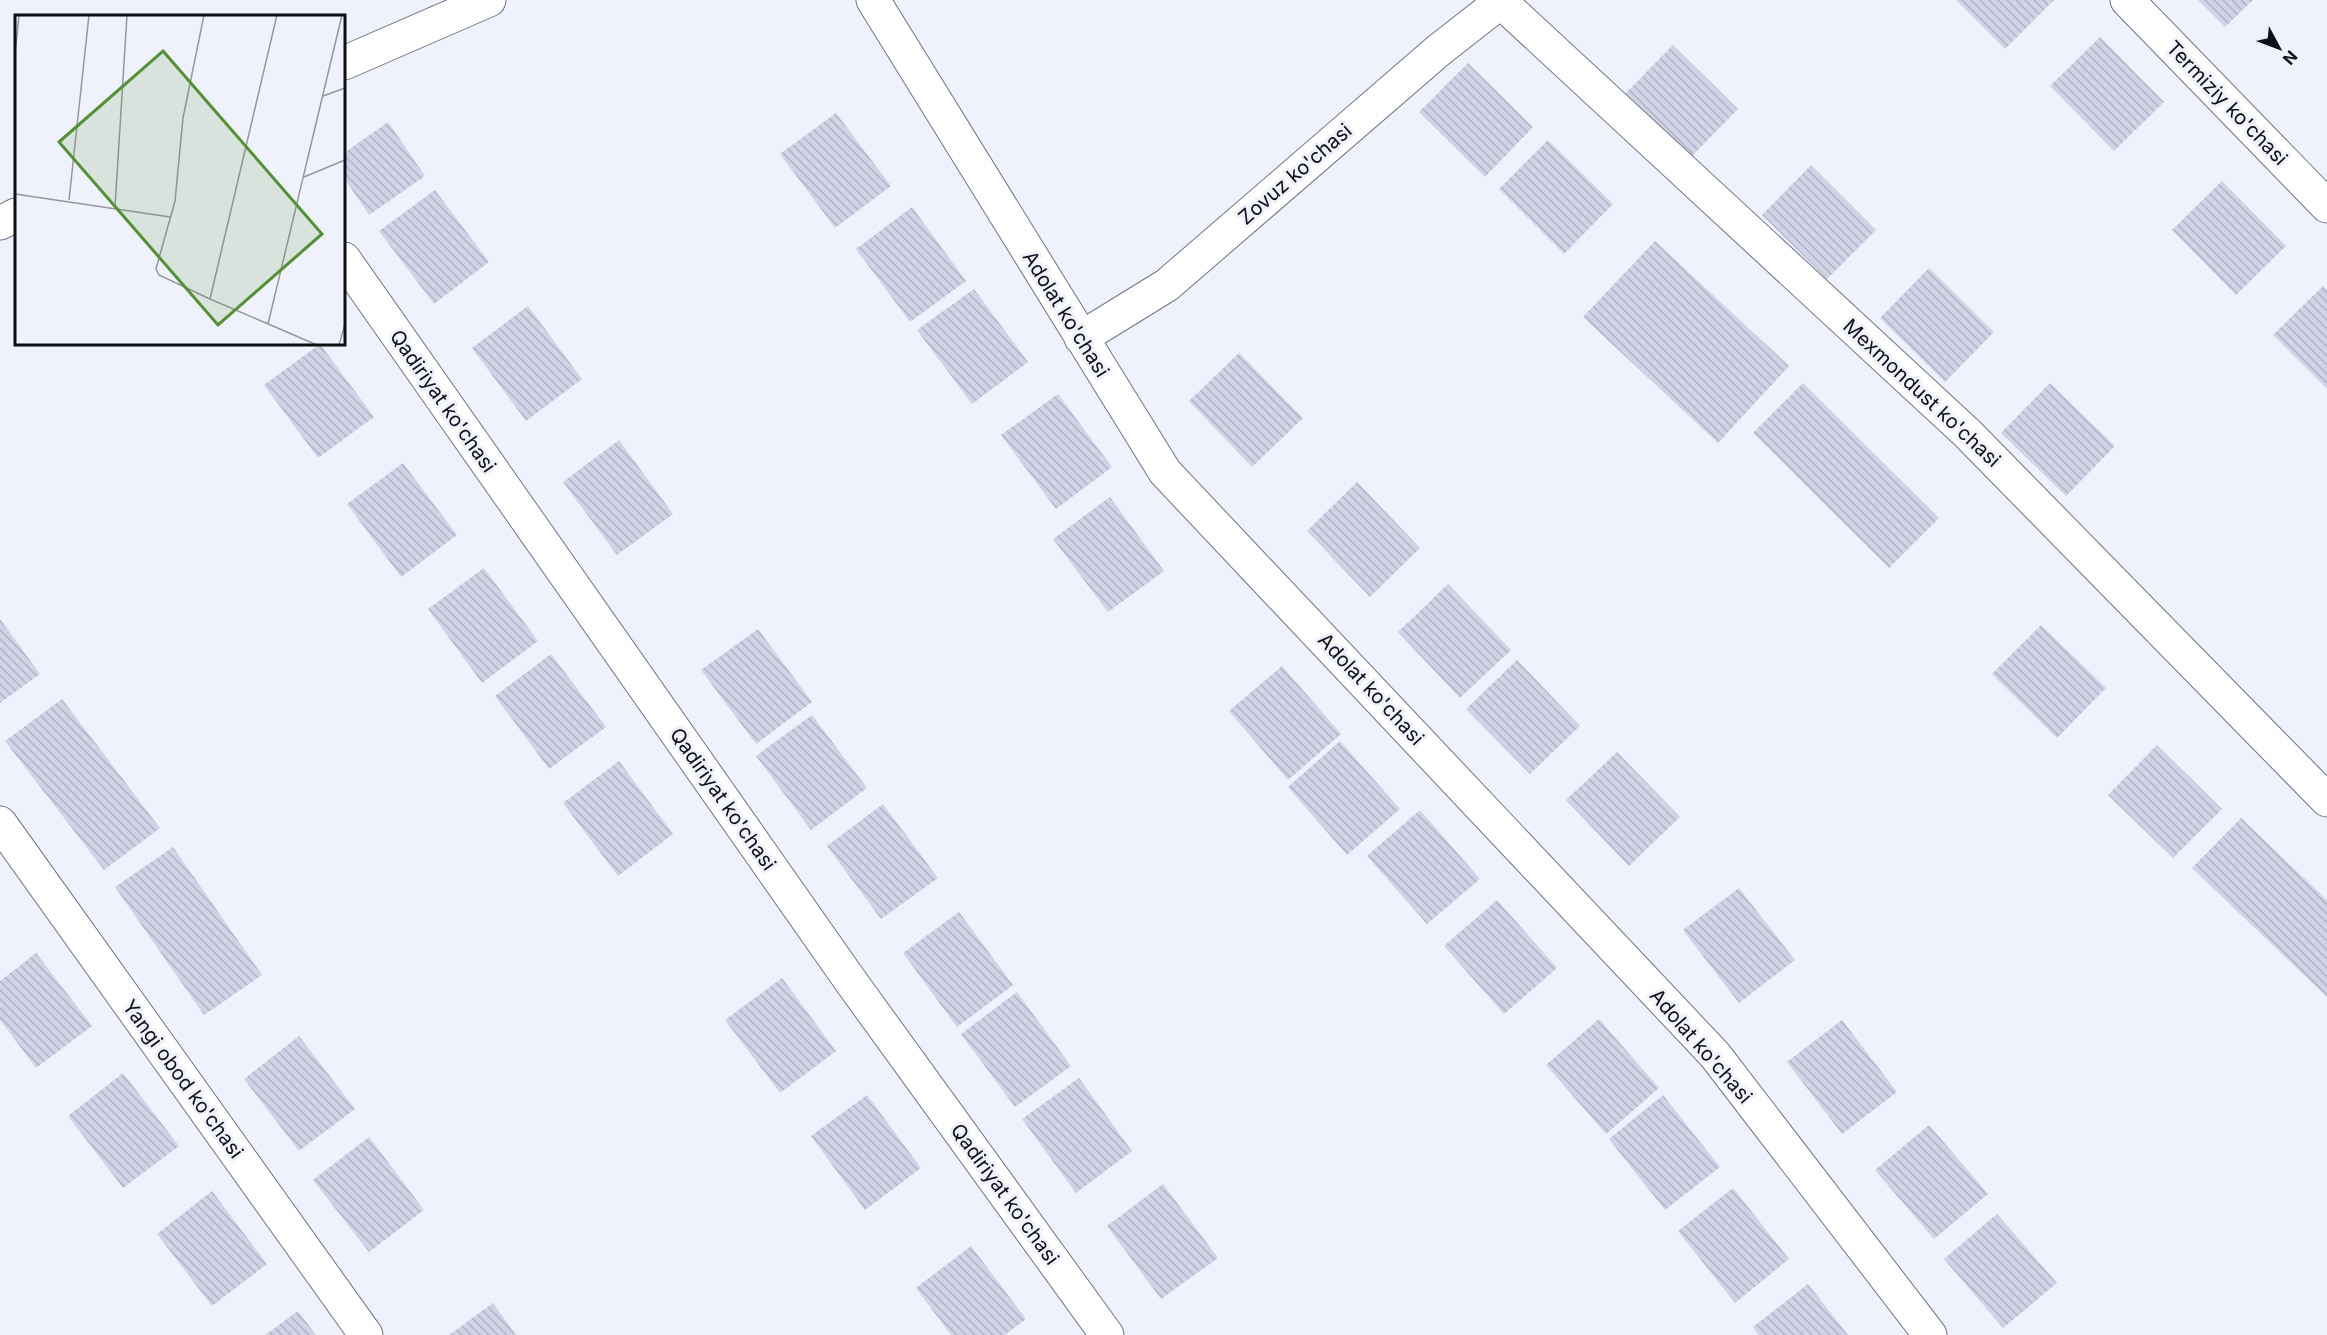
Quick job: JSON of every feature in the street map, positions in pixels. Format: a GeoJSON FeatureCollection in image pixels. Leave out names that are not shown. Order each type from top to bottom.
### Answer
{"type":"FeatureCollection","features":[{"type":"Feature","properties":{"kind":"street"},"geometry":{"type":"LineString","coordinates":[[345,63],[489,0]]}},
{"type":"Feature","properties":{"kind":"street","name":"Adolat ko'chasi"},"geometry":{"type":"LineString","coordinates":[[873,0],[1165,472],[1714,1055],[1930,1335]]}},
{"type":"Feature","properties":{"kind":"street","name":"Termiziy ko'chasi"},"geometry":{"type":"LineString","coordinates":[[2127,0],[2327,206]]}},
{"type":"Feature","properties":{"kind":"street","name":"Zovuz ko'chasi"},"geometry":{"type":"LineString","coordinates":[[1080,338],[1167,285],[1439,50],[1502,1]]}},
{"type":"Feature","properties":{"kind":"street","name":"Mexmondust ko'chasi"},"geometry":{"type":"LineString","coordinates":[[1502,1],[1966,433],[2327,800]]}},
{"type":"Feature","properties":{"kind":"street"},"geometry":{"type":"LineString","coordinates":[[0,222],[15,214]]}},
{"type":"Feature","properties":{"kind":"street","name":"Qadiriyat ko'chasi"},"geometry":{"type":"LineString","coordinates":[[345,260],[852,983],[1107,1335]]}},
{"type":"Feature","properties":{"kind":"street","name":"Yangi obod ko'chasi"},"geometry":{"type":"LineString","coordinates":[[0,823],[366,1335]]}},
{"type":"Feature","properties":{"kind":"building"},"geometry":{"type":"Polygon","coordinates":[[[1956,0],[2054,0],[2005,49],[1956,0]]]}},
{"type":"Feature","properties":{"kind":"building"},"geometry":{"type":"Polygon","coordinates":[[[2198,0],[2253,0],[2225,27],[2198,0]]]}},
{"type":"Feature","properties":{"kind":"building"},"geometry":{"type":"Polygon","coordinates":[[[2100,37],[2164,102],[2114,151],[2050,86],[2100,37]]]}},
{"type":"Feature","properties":{"kind":"building"},"geometry":{"type":"Polygon","coordinates":[[[1673,45],[1738,109],[1689,159],[1624,95],[1673,45]]]}},
{"type":"Feature","properties":{"kind":"building"},"geometry":{"type":"Polygon","coordinates":[[[1468,63],[1533,127],[1485,177],[1419,112],[1468,63]]]}},
{"type":"Feature","properties":{"kind":"building"},"geometry":{"type":"Polygon","coordinates":[[[836,113],[891,186],[835,228],[780,154],[836,113]]]}},
{"type":"Feature","properties":{"kind":"building"},"geometry":{"type":"Polygon","coordinates":[[[388,122],[425,176],[369,215],[345,179],[345,152],[388,122]]]}},
{"type":"Feature","properties":{"kind":"building"},"geometry":{"type":"Polygon","coordinates":[[[1548,140],[1613,204],[1564,254],[1499,189],[1548,140]]]}},
{"type":"Feature","properties":{"kind":"building"},"geometry":{"type":"Polygon","coordinates":[[[1811,165],[1876,230],[1827,279],[1762,215],[1811,165]]]}},
{"type":"Feature","properties":{"kind":"building"},"geometry":{"type":"Polygon","coordinates":[[[2222,181],[2286,246],[2236,295],[2172,230],[2222,181]]]}},
{"type":"Feature","properties":{"kind":"building"},"geometry":{"type":"Polygon","coordinates":[[[435,190],[489,262],[434,304],[379,231],[435,190]]]}},
{"type":"Feature","properties":{"kind":"building"},"geometry":{"type":"Polygon","coordinates":[[[912,207],[966,281],[910,322],[856,249],[912,207]]]}},
{"type":"Feature","properties":{"kind":"building"},"geometry":{"type":"Polygon","coordinates":[[[1655,241],[1789,366],[1718,443],[1583,317],[1655,241]]]}},
{"type":"Feature","properties":{"kind":"building"},"geometry":{"type":"Polygon","coordinates":[[[1929,268],[1994,332],[1945,382],[1880,318],[1929,268]]]}},
{"type":"Feature","properties":{"kind":"building"},"geometry":{"type":"Polygon","coordinates":[[[2323,286],[2327,290],[2327,389],[2273,335],[2323,286]]]}},
{"type":"Feature","properties":{"kind":"building"},"geometry":{"type":"Polygon","coordinates":[[[974,289],[1028,362],[972,404],[917,330],[974,289]]]}},
{"type":"Feature","properties":{"kind":"building"},"geometry":{"type":"Polygon","coordinates":[[[528,306],[582,379],[526,421],[472,348],[528,306]]]}},
{"type":"Feature","properties":{"kind":"building"},"geometry":{"type":"Polygon","coordinates":[[[321,345],[374,417],[318,458],[264,385],[321,345]]]}},
{"type":"Feature","properties":{"kind":"building"},"geometry":{"type":"Polygon","coordinates":[[[1239,353],[1303,418],[1252,467],[1189,401],[1239,353]]]}},
{"type":"Feature","properties":{"kind":"building"},"geometry":{"type":"Polygon","coordinates":[[[1803,383],[1939,518],[1889,568],[1753,433],[1803,383]]]}},
{"type":"Feature","properties":{"kind":"building"},"geometry":{"type":"Polygon","coordinates":[[[2050,383],[2115,446],[2066,496],[2001,433],[2050,383]]]}},
{"type":"Feature","properties":{"kind":"building"},"geometry":{"type":"Polygon","coordinates":[[[1058,394],[1112,467],[1056,509],[1001,435],[1058,394]]]}},
{"type":"Feature","properties":{"kind":"building"},"geometry":{"type":"Polygon","coordinates":[[[619,440],[673,514],[617,555],[563,482],[619,440]]]}},
{"type":"Feature","properties":{"kind":"building"},"geometry":{"type":"Polygon","coordinates":[[[403,463],[457,535],[401,577],[347,504],[403,463]]]}},
{"type":"Feature","properties":{"kind":"building"},"geometry":{"type":"Polygon","coordinates":[[[1357,482],[1420,548],[1370,597],[1307,531],[1357,482]]]}},
{"type":"Feature","properties":{"kind":"building"},"geometry":{"type":"Polygon","coordinates":[[[1110,497],[1164,571],[1108,612],[1053,539],[1110,497]]]}},
{"type":"Feature","properties":{"kind":"building"},"geometry":{"type":"Polygon","coordinates":[[[484,568],[538,641],[482,683],[428,609],[484,568]]]}},
{"type":"Feature","properties":{"kind":"building"},"geometry":{"type":"Polygon","coordinates":[[[1448,584],[1511,650],[1460,698],[1398,632],[1448,584]]]}},
{"type":"Feature","properties":{"kind":"building"},"geometry":{"type":"Polygon","coordinates":[[[0,619],[40,674],[0,703],[0,619]]]}},
{"type":"Feature","properties":{"kind":"building"},"geometry":{"type":"Polygon","coordinates":[[[2041,625],[2106,688],[2057,738],[1992,674],[2041,625]]]}},
{"type":"Feature","properties":{"kind":"building"},"geometry":{"type":"Polygon","coordinates":[[[758,629],[812,702],[756,744],[701,670],[758,629]]]}},
{"type":"Feature","properties":{"kind":"building"},"geometry":{"type":"Polygon","coordinates":[[[551,654],[606,727],[549,769],[495,696],[551,654]]]}},
{"type":"Feature","properties":{"kind":"building"},"geometry":{"type":"Polygon","coordinates":[[[1517,660],[1580,726],[1530,774],[1466,709],[1517,660]]]}},
{"type":"Feature","properties":{"kind":"building"},"geometry":{"type":"Polygon","coordinates":[[[1282,666],[1341,734],[1288,780],[1229,711],[1282,666]]]}},
{"type":"Feature","properties":{"kind":"building"},"geometry":{"type":"Polygon","coordinates":[[[62,699],[160,828],[104,870],[5,741],[62,699]]]}},
{"type":"Feature","properties":{"kind":"building"},"geometry":{"type":"Polygon","coordinates":[[[812,715],[867,788],[811,830],[756,756],[812,715]]]}},
{"type":"Feature","properties":{"kind":"building"},"geometry":{"type":"Polygon","coordinates":[[[1340,741],[1400,809],[1347,855],[1288,787],[1340,741]]]}},
{"type":"Feature","properties":{"kind":"building"},"geometry":{"type":"Polygon","coordinates":[[[2157,745],[2222,809],[2173,858],[2108,795],[2157,745]]]}},
{"type":"Feature","properties":{"kind":"building"},"geometry":{"type":"Polygon","coordinates":[[[1617,752],[1680,817],[1629,866],[1566,800],[1617,752]]]}},
{"type":"Feature","properties":{"kind":"building"},"geometry":{"type":"Polygon","coordinates":[[[619,761],[673,834],[618,876],[563,803],[619,761]]]}},
{"type":"Feature","properties":{"kind":"building"},"geometry":{"type":"Polygon","coordinates":[[[883,804],[938,878],[881,919],[827,846],[883,804]]]}},
{"type":"Feature","properties":{"kind":"building"},"geometry":{"type":"Polygon","coordinates":[[[1420,810],[1480,879],[1427,924],[1367,856],[1420,810]]]}},
{"type":"Feature","properties":{"kind":"building"},"geometry":{"type":"Polygon","coordinates":[[[2241,818],[2327,900],[2327,997],[2192,868],[2241,818]]]}},
{"type":"Feature","properties":{"kind":"building"},"geometry":{"type":"Polygon","coordinates":[[[173,847],[262,975],[204,1015],[115,887],[173,847]]]}},
{"type":"Feature","properties":{"kind":"building"},"geometry":{"type":"Polygon","coordinates":[[[1739,888],[1795,960],[1739,1003],[1683,930],[1739,888]]]}},
{"type":"Feature","properties":{"kind":"building"},"geometry":{"type":"Polygon","coordinates":[[[1497,900],[1557,968],[1504,1014],[1444,946],[1497,900]]]}},
{"type":"Feature","properties":{"kind":"building"},"geometry":{"type":"Polygon","coordinates":[[[959,912],[1013,985],[957,1027],[903,953],[959,912]]]}},
{"type":"Feature","properties":{"kind":"building"},"geometry":{"type":"Polygon","coordinates":[[[36,953],[92,1026],[36,1068],[0,1020],[0,981],[36,953]]]}},
{"type":"Feature","properties":{"kind":"building"},"geometry":{"type":"Polygon","coordinates":[[[782,978],[836,1051],[780,1093],[725,1020],[782,978]]]}},
{"type":"Feature","properties":{"kind":"building"},"geometry":{"type":"Polygon","coordinates":[[[1017,992],[1071,1066],[1015,1107],[961,1034],[1017,992]]]}},
{"type":"Feature","properties":{"kind":"building"},"geometry":{"type":"Polygon","coordinates":[[[1599,1019],[1659,1088],[1606,1134],[1546,1065],[1599,1019]]]}},
{"type":"Feature","properties":{"kind":"building"},"geometry":{"type":"Polygon","coordinates":[[[1842,1020],[1897,1092],[1842,1134],[1787,1062],[1842,1020]]]}},
{"type":"Feature","properties":{"kind":"building"},"geometry":{"type":"Polygon","coordinates":[[[299,1036],[355,1109],[299,1151],[244,1079],[299,1036]]]}},
{"type":"Feature","properties":{"kind":"building"},"geometry":{"type":"Polygon","coordinates":[[[123,1073],[179,1146],[123,1188],[68,1116],[123,1073]]]}},
{"type":"Feature","properties":{"kind":"building"},"geometry":{"type":"Polygon","coordinates":[[[1079,1078],[1132,1151],[1076,1193],[1022,1119],[1079,1078]]]}},
{"type":"Feature","properties":{"kind":"building"},"geometry":{"type":"Polygon","coordinates":[[[867,1095],[921,1168],[865,1210],[811,1136],[867,1095]]]}},
{"type":"Feature","properties":{"kind":"building"},"geometry":{"type":"Polygon","coordinates":[[[1663,1095],[1720,1167],[1665,1210],[1609,1139],[1663,1095]]]}},
{"type":"Feature","properties":{"kind":"building"},"geometry":{"type":"Polygon","coordinates":[[[1929,1125],[1988,1194],[1934,1239],[1875,1170],[1929,1125]]]}},
{"type":"Feature","properties":{"kind":"building"},"geometry":{"type":"Polygon","coordinates":[[[369,1137],[424,1210],[369,1252],[313,1180],[369,1137]]]}},
{"type":"Feature","properties":{"kind":"building"},"geometry":{"type":"Polygon","coordinates":[[[1163,1184],[1218,1258],[1161,1299],[1107,1226],[1163,1184]]]}},
{"type":"Feature","properties":{"kind":"building"},"geometry":{"type":"Polygon","coordinates":[[[1733,1188],[1789,1259],[1735,1303],[1678,1231],[1733,1188]]]}},
{"type":"Feature","properties":{"kind":"building"},"geometry":{"type":"Polygon","coordinates":[[[212,1191],[267,1264],[212,1306],[157,1234],[212,1191]]]}},
{"type":"Feature","properties":{"kind":"building"},"geometry":{"type":"Polygon","coordinates":[[[1997,1214],[2057,1283],[2003,1328],[1944,1259],[1997,1214]]]}},
{"type":"Feature","properties":{"kind":"building"},"geometry":{"type":"Polygon","coordinates":[[[971,1246],[1026,1319],[1005,1335],[951,1335],[916,1288],[971,1246]]]}},
{"type":"Feature","properties":{"kind":"building"},"geometry":{"type":"Polygon","coordinates":[[[1808,1284],[1848,1335],[1759,1335],[1753,1327],[1808,1284]]]}},
{"type":"Feature","properties":{"kind":"building"},"geometry":{"type":"Polygon","coordinates":[[[493,1303],[516,1335],[449,1335],[493,1303]]]}},
{"type":"Feature","properties":{"kind":"building"},"geometry":{"type":"Polygon","coordinates":[[[298,1311],[316,1335],[265,1335],[298,1311]]]}}]}
